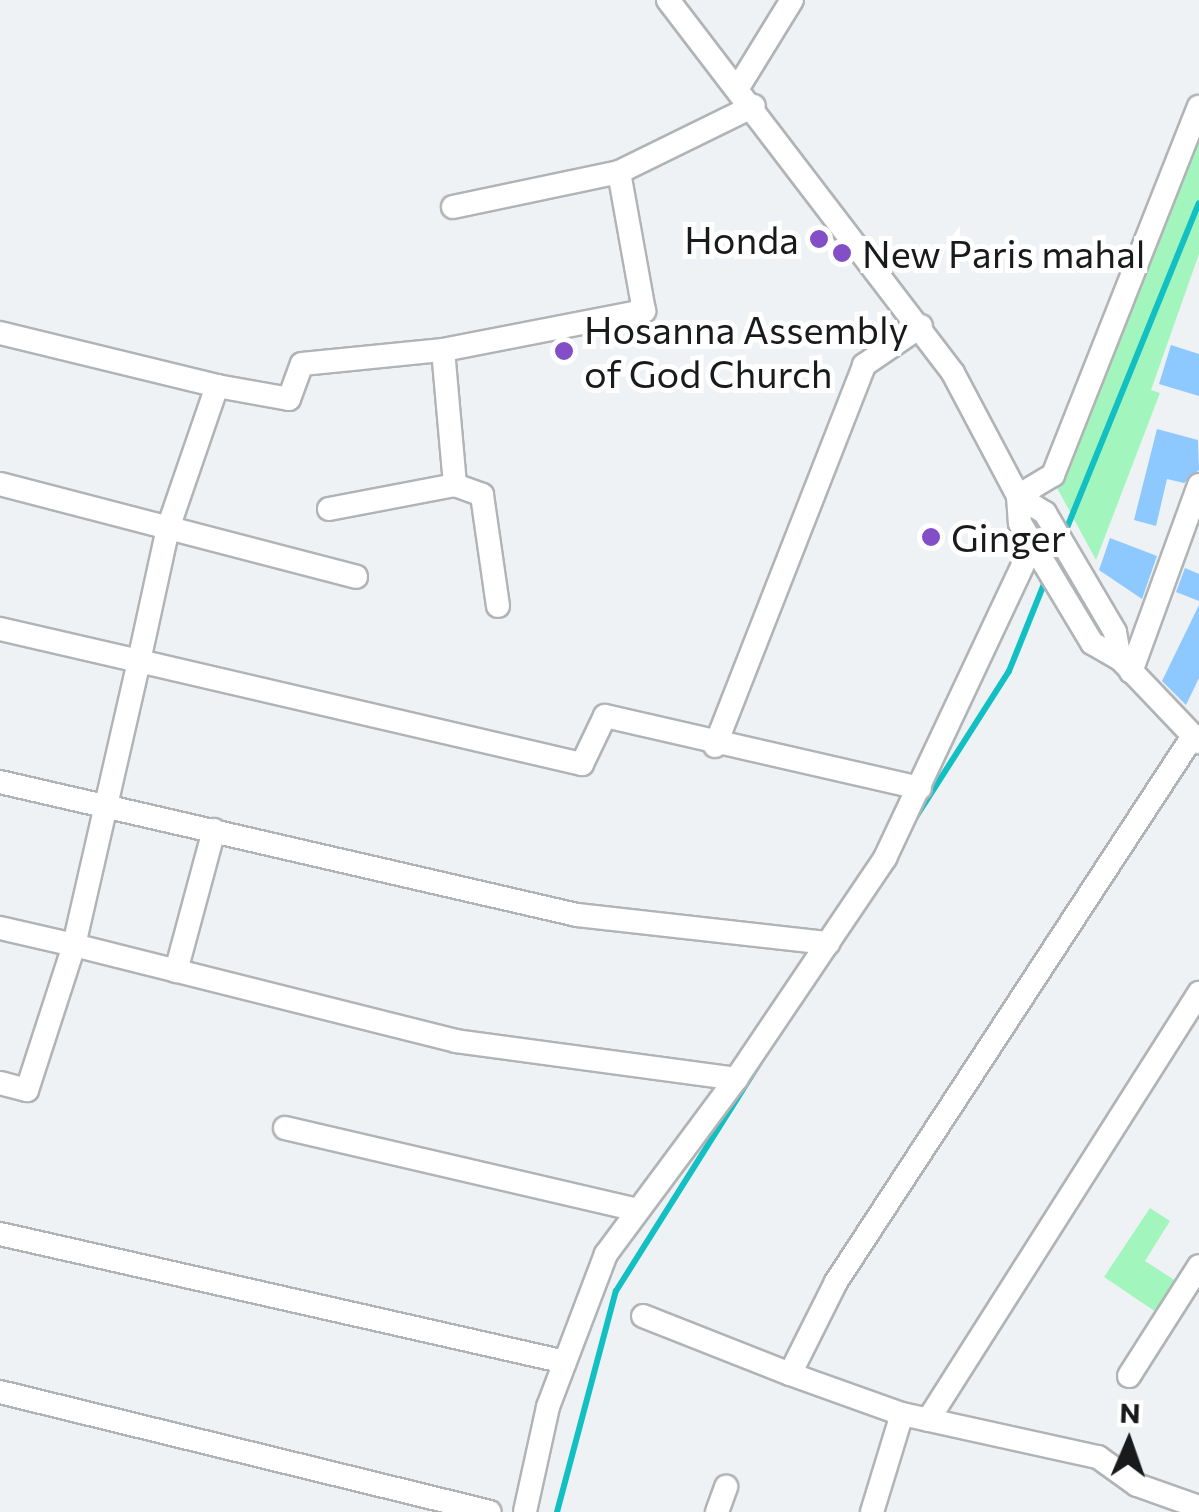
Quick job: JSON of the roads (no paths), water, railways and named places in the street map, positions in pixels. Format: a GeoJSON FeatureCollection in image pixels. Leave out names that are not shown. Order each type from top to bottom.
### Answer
{"type":"FeatureCollection","features":[{"type":"Feature","properties":{"kind":"street"},"geometry":{"type":"LineString","coordinates":[[668,0],[754,106],[920,326],[1018,496],[1032,544],[1092,643],[1125,665],[1196,740],[836,1282],[790,1374]]}},
{"type":"Feature","properties":{"kind":"street"},"geometry":{"type":"LineString","coordinates":[[738,86],[792,0]]}},
{"type":"Feature","properties":{"kind":"street"},"geometry":{"type":"LineString","coordinates":[[453,207],[619,172],[754,106]]}},
{"type":"Feature","properties":{"kind":"street"},"geometry":{"type":"LineString","coordinates":[[1018,496],[1054,475],[1199,107]]}},
{"type":"Feature","properties":{"kind":"street"},"geometry":{"type":"LineString","coordinates":[[0,333],[217,386],[289,399],[302,364],[443,350],[644,311],[619,172]]}},
{"type":"Feature","properties":{"kind":"street"},"geometry":{"type":"LineString","coordinates":[[715,746],[864,365],[920,326]]}},
{"type":"Feature","properties":{"kind":"street"},"geometry":{"type":"LineString","coordinates":[[443,350],[456,484]]}},
{"type":"Feature","properties":{"kind":"street"},"geometry":{"type":"LineString","coordinates":[[0,1083],[27,1090],[74,945],[168,528],[217,386]]}},
{"type":"Feature","properties":{"kind":"street"},"geometry":{"type":"LineString","coordinates":[[0,484],[356,577]]}},
{"type":"Feature","properties":{"kind":"street"},"geometry":{"type":"LineString","coordinates":[[328,509],[456,484],[482,494],[498,606]]}},
{"type":"Feature","properties":{"kind":"street"},"geometry":{"type":"LineString","coordinates":[[1125,665],[1199,486]]}},
{"type":"Feature","properties":{"kind":"street"},"geometry":{"type":"LineString","coordinates":[[1018,496],[1046,513],[1115,632],[1125,665]]}},
{"type":"Feature","properties":{"kind":"street"},"geometry":{"type":"LineString","coordinates":[[525,1512],[565,1362],[606,1254],[736,1079],[828,942],[920,788],[1032,544]]}},
{"type":"Feature","properties":{"kind":"street"},"geometry":{"type":"LineString","coordinates":[[0,629],[582,764],[605,716],[715,746],[920,788]]}},
{"type":"Feature","properties":{"kind":"street"},"geometry":{"type":"LineString","coordinates":[[0,782],[578,915],[828,942]]}},
{"type":"Feature","properties":{"kind":"street"},"geometry":{"type":"LineString","coordinates":[[176,971],[214,830]]}},
{"type":"Feature","properties":{"kind":"street"},"geometry":{"type":"LineString","coordinates":[[0,928],[456,1041],[736,1079]]}},
{"type":"Feature","properties":{"kind":"street"},"geometry":{"type":"LineString","coordinates":[[928,1420],[1199,992]]}},
{"type":"Feature","properties":{"kind":"street"},"geometry":{"type":"LineString","coordinates":[[285,1128],[638,1210]]}},
{"type":"Feature","properties":{"kind":"street"},"geometry":{"type":"LineString","coordinates":[[0,1234],[565,1362]]}},
{"type":"Feature","properties":{"kind":"street"},"geometry":{"type":"LineString","coordinates":[[1129,1376],[1199,1266]]}},
{"type":"Feature","properties":{"kind":"street"},"geometry":{"type":"LineString","coordinates":[[644,1316],[902,1414],[1098,1457],[1137,1485],[1199,1507]]}},
{"type":"Feature","properties":{"kind":"street"},"geometry":{"type":"LineString","coordinates":[[0,1392],[490,1512]]}},
{"type":"Feature","properties":{"kind":"street"},"geometry":{"type":"LineString","coordinates":[[872,1512],[902,1414]]}},
{"type":"Feature","properties":{"kind":"street"},"geometry":{"type":"LineString","coordinates":[[717,1512],[726,1487]]}},
{"type":"Feature","properties":{"kind":"waterway"},"geometry":{"type":"LineString","coordinates":[[1064,535],[1199,203]]}},
{"type":"Feature","properties":{"kind":"waterway"},"geometry":{"type":"LineString","coordinates":[[916,817],[1009,671],[1046,579]]}},
{"type":"Feature","properties":{"kind":"waterway"},"geometry":{"type":"LineString","coordinates":[[557,1512],[616,1291],[759,1064]]}},
{"type":"Feature","properties":{"kind":"place","name":"Honda"},"geometry":{"type":"Point","coordinates":[819,239]}},
{"type":"Feature","properties":{"kind":"place","name":"New Paris mahal"},"geometry":{"type":"Point","coordinates":[842,253]}},
{"type":"Feature","properties":{"kind":"place","name":"Hosanna Assembly of God Church"},"geometry":{"type":"Point","coordinates":[564,351]}},
{"type":"Feature","properties":{"kind":"place","name":"Ginger"},"geometry":{"type":"Point","coordinates":[931,537]}}]}
